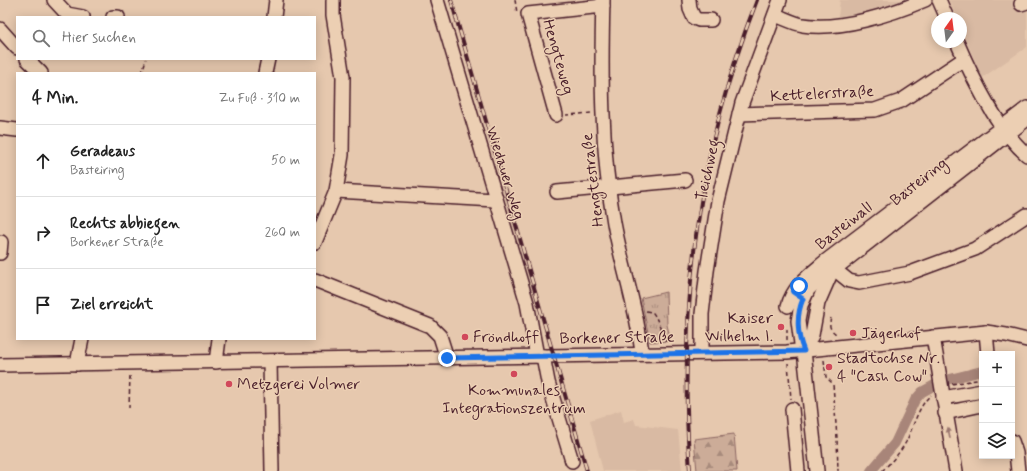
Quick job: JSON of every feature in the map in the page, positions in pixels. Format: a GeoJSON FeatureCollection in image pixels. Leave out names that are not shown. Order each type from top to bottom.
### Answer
{"type":"FeatureCollection","features":[{"type":"Feature","properties":{"kind":"street"},"geometry":{"type":"LineString","coordinates":[[54,0],[67,14],[78,16]]}},
{"type":"Feature","properties":{"kind":"street"},"geometry":{"type":"LineString","coordinates":[[274,16],[276,0]]}},
{"type":"Feature","properties":{"kind":"street"},"geometry":{"type":"LineString","coordinates":[[316,240],[336,191],[342,155],[343,77],[333,15],[333,0]]}},
{"type":"Feature","properties":{"kind":"street","name":"Wiedauer Weg"},"geometry":{"type":"LineString","coordinates":[[437,0],[527,303],[540,356],[572,461]]}},
{"type":"Feature","properties":{"kind":"street"},"geometry":{"type":"LineString","coordinates":[[689,0],[690,9],[694,18],[699,20],[711,20]]}},
{"type":"Feature","properties":{"kind":"street","name":"Teichweg"},"geometry":{"type":"LineString","coordinates":[[702,353],[702,314],[718,201],[739,114],[754,67],[780,0]]}},
{"type":"Feature","properties":{"kind":"street"},"geometry":{"type":"LineString","coordinates":[[774,15],[803,25],[840,24],[881,16],[925,0]]}},
{"type":"Feature","properties":{"kind":"street"},"geometry":{"type":"LineString","coordinates":[[939,0],[944,12]]}},
{"type":"Feature","properties":{"kind":"street","name":"Hengtestraße"},"geometry":{"type":"LineString","coordinates":[[603,3],[602,113],[614,223],[642,353]]}},
{"type":"Feature","properties":{"kind":"street","name":"Hengteweg"},"geometry":{"type":"LineString","coordinates":[[556,115],[528,14],[603,3]]}},
{"type":"Feature","properties":{"kind":"street"},"geometry":{"type":"LineString","coordinates":[[0,29],[16,47]]}},
{"type":"Feature","properties":{"kind":"street"},"geometry":{"type":"LineString","coordinates":[[959,48],[978,88],[1003,126],[1027,155]]}},
{"type":"Feature","properties":{"kind":"street","name":"Kettelerstraße"},"geometry":{"type":"LineString","coordinates":[[739,114],[875,110],[901,101],[964,59]]}},
{"type":"Feature","properties":{"kind":"street"},"geometry":{"type":"LineString","coordinates":[[28,60],[40,72]]}},
{"type":"Feature","properties":{"kind":"street"},"geometry":{"type":"LineString","coordinates":[[265,72],[268,60]]}},
{"type":"Feature","properties":{"kind":"street","name":"Basteiwall"},"geometry":{"type":"LineString","coordinates":[[788,306],[798,296],[809,276],[836,253],[1027,108]]}},
{"type":"Feature","properties":{"kind":"street","name":"Basteiring"},"geometry":{"type":"LineString","coordinates":[[804,351],[798,328],[801,305],[798,296],[833,270],[1003,126],[1027,119]]}},
{"type":"Feature","properties":{"kind":"street"},"geometry":{"type":"LineString","coordinates":[[0,128],[16,130]]}},
{"type":"Feature","properties":{"kind":"street"},"geometry":{"type":"LineString","coordinates":[[557,192],[685,180]]}},
{"type":"Feature","properties":{"kind":"street"},"geometry":{"type":"LineString","coordinates":[[336,191],[496,200]]}},
{"type":"Feature","properties":{"kind":"street"},"geometry":{"type":"LineString","coordinates":[[833,270],[849,281],[858,283],[910,273],[975,249],[1027,215]]}},
{"type":"Feature","properties":{"kind":"street","name":"Basteiring"},"geometry":{"type":"LineString","coordinates":[[804,351],[812,335],[816,309],[833,270]]}},
{"type":"Feature","properties":{"kind":"street"},"geometry":{"type":"LineString","coordinates":[[316,280],[430,326],[440,336],[447,358]]}},
{"type":"Feature","properties":{"kind":"street"},"geometry":{"type":"LineString","coordinates":[[798,296],[816,309]]}},
{"type":"Feature","properties":{"kind":"street"},"geometry":{"type":"LineString","coordinates":[[986,332],[988,351]]}},
{"type":"Feature","properties":{"kind":"street","name":"Borkener Straße"},"geometry":{"type":"LineString","coordinates":[[0,365],[447,358],[642,353],[787,352],[804,351],[828,344],[986,332],[1006,334],[1027,340]]}},
{"type":"Feature","properties":{"kind":"street"},"geometry":{"type":"LineString","coordinates":[[933,337],[956,471]]}},
{"type":"Feature","properties":{"kind":"street"},"geometry":{"type":"LineString","coordinates":[[77,364],[82,340]]}},
{"type":"Feature","properties":{"kind":"street"},"geometry":{"type":"LineString","coordinates":[[216,362],[219,340]]}},
{"type":"Feature","properties":{"kind":"street"},"geometry":{"type":"LineString","coordinates":[[804,351],[817,471]]}},
{"type":"Feature","properties":{"kind":"street"},"geometry":{"type":"LineString","coordinates":[[270,361],[272,471]]}},
{"type":"Feature","properties":{"kind":"street"},"geometry":{"type":"LineString","coordinates":[[941,388],[979,391]]}},
{"type":"Feature","properties":{"kind":"street"},"geometry":{"type":"LineString","coordinates":[[945,413],[979,406]]}},
{"type":"Feature","properties":{"kind":"street"},"geometry":{"type":"LineString","coordinates":[[792,409],[798,471]]}},
{"type":"Feature","properties":{"kind":"street"},"geometry":{"type":"LineString","coordinates":[[1016,449],[1018,471]]}},
{"type":"Feature","properties":{"kind":"path"},"geometry":{"type":"LineString","coordinates":[[142,72],[146,60]]}},
{"type":"Feature","properties":{"kind":"path","name":"Hengteweg"},"geometry":{"type":"LineString","coordinates":[[556,115],[602,113]]}},
{"type":"Feature","properties":{"kind":"path"},"geometry":{"type":"LineString","coordinates":[[634,313],[648,311],[655,314],[667,344],[667,354]]}},
{"type":"Feature","properties":{"kind":"path"},"geometry":{"type":"LineString","coordinates":[[831,318],[829,324],[831,330],[835,333],[835,339],[828,344],[826,377],[832,384],[837,438],[838,471]]}},
{"type":"Feature","properties":{"kind":"path"},"geometry":{"type":"LineString","coordinates":[[787,352],[792,409]]}},
{"type":"Feature","properties":{"kind":"path"},"geometry":{"type":"LineString","coordinates":[[129,408],[131,363]]}},
{"type":"Feature","properties":{"kind":"path"},"geometry":{"type":"LineString","coordinates":[[882,471],[896,457],[905,444],[925,400],[941,388],[979,380]]}},
{"type":"Feature","properties":{"kind":"shaded area"},"geometry":{"type":"Polygon","coordinates":[[[840,0],[913,0],[864,16],[838,18],[840,0]]]}},
{"type":"Feature","properties":{"kind":"shaded area"},"geometry":{"type":"Polygon","coordinates":[[[949,0],[1027,0],[1027,47],[982,78],[967,42],[967,12],[954,12],[949,0]]]}},
{"type":"Feature","properties":{"kind":"shaded area"},"geometry":{"type":"Polygon","coordinates":[[[621,410],[624,422],[634,419],[636,425],[678,430],[682,471],[603,471],[590,420],[621,410]]]}},
{"type":"Feature","properties":{"kind":"green space"},"geometry":{"type":"Polygon","coordinates":[[[666,292],[667,325],[671,341],[650,342],[641,298],[666,292]]]}},
{"type":"Feature","properties":{"kind":"green space"},"geometry":{"type":"Polygon","coordinates":[[[734,434],[737,471],[697,471],[694,439],[734,434]]]}},
{"type":"Feature","properties":{"kind":"waterway"},"geometry":{"type":"LineString","coordinates":[[871,471],[895,443],[915,400],[922,392],[942,381],[979,372]]}},
{"type":"Feature","properties":{"kind":"railway"},"geometry":{"type":"LineString","coordinates":[[451,0],[587,471]]}},
{"type":"Feature","properties":{"kind":"railway"},"geometry":{"type":"LineString","coordinates":[[690,471],[687,410],[687,350],[690,291],[696,232],[706,173],[720,115],[736,57],[757,0]]}},
{"type":"Feature","properties":{"kind":"place","name":"Kaiser Wilhelm I."},"geometry":{"type":"Point","coordinates":[781,327]}},
{"type":"Feature","properties":{"kind":"place","name":"Jägerhof"},"geometry":{"type":"Point","coordinates":[853,333]}},
{"type":"Feature","properties":{"kind":"place","name":"Fröndhoff"},"geometry":{"type":"Point","coordinates":[465,337]}},
{"type":"Feature","properties":{"kind":"place","name":"Stadtochse Nr. 4 \"Cash Cow\""},"geometry":{"type":"Point","coordinates":[829,367]}},
{"type":"Feature","properties":{"kind":"place","name":"Kommunales Integrationszentrum"},"geometry":{"type":"Point","coordinates":[514,374]}},
{"type":"Feature","properties":{"kind":"place","name":"Metzgerei Volmer"},"geometry":{"type":"Point","coordinates":[229,384]}},
{"type":"Feature","properties":{"kind":"route"},"geometry":{"type":"LineString","coordinates":[[447,358],[804,351],[800,344],[798,328],[803,299],[793,292],[799,286]]}}]}
